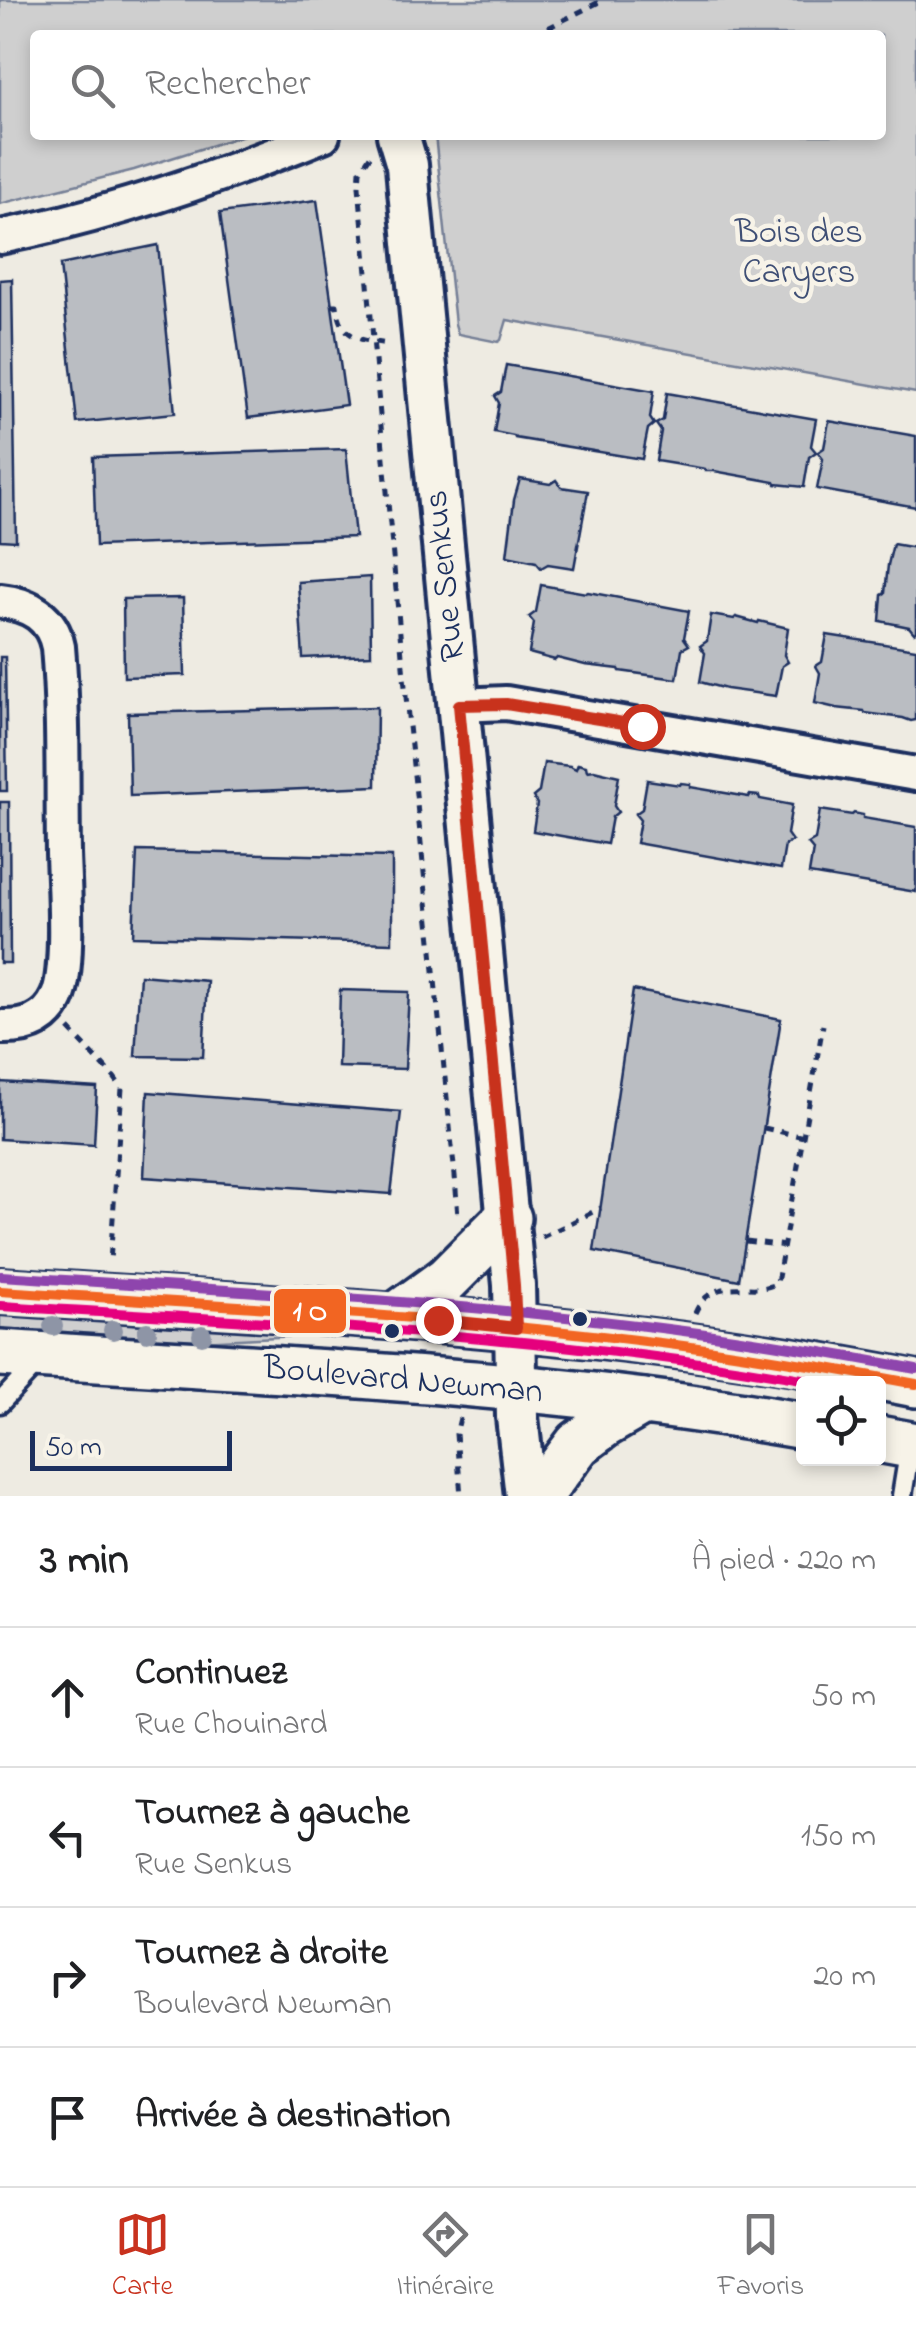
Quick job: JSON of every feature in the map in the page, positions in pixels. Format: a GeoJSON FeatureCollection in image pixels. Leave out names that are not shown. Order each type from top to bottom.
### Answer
{"type":"FeatureCollection","features":[{"type":"Feature","properties":{"kind":"main road"},"geometry":{"type":"LineString","coordinates":[[396,1316],[525,1228]]}},
{"type":"Feature","properties":{"kind":"main road","name":"Boulevard Newman"},"geometry":{"type":"LineString","coordinates":[[0,1290],[396,1316],[618,1338],[858,1372],[916,1384]]}},
{"type":"Feature","properties":{"kind":"main road","name":"Boulevard Newman"},"geometry":{"type":"LineString","coordinates":[[22,1354],[516,1388],[796,1425]]}},
{"type":"Feature","properties":{"kind":"main road"},"geometry":{"type":"LineString","coordinates":[[539,1496],[578,1444],[643,1402]]}},
{"type":"Feature","properties":{"kind":"street"},"geometry":{"type":"LineString","coordinates":[[0,237],[160,196],[311,140]]}},
{"type":"Feature","properties":{"kind":"street","name":"Rue Senkus"},"geometry":{"type":"LineString","coordinates":[[399,140],[409,190],[459,705],[525,1228],[516,1328],[516,1388],[526,1496]]}},
{"type":"Feature","properties":{"kind":"street"},"geometry":{"type":"LineString","coordinates":[[0,601],[37,612],[56,636],[64,898],[63,972],[56,1001],[33,1023],[0,1027]]}},
{"type":"Feature","properties":{"kind":"street"},"geometry":{"type":"LineString","coordinates":[[459,705],[506,704],[916,774]]}},
{"type":"Feature","properties":{"kind":"lane"},"geometry":{"type":"LineString","coordinates":[[0,1403],[22,1354]]}},
{"type":"Feature","properties":{"kind":"lane"},"geometry":{"type":"LineString","coordinates":[[902,1443],[902,1496]]}},
{"type":"Feature","properties":{"kind":"path"},"geometry":{"type":"LineString","coordinates":[[544,30],[603,0]]}},
{"type":"Feature","properties":{"kind":"path","name":"Rue Senkus"},"geometry":{"type":"LineString","coordinates":[[363,164],[359,186],[456,1176],[457,1226]]}},
{"type":"Feature","properties":{"kind":"path"},"geometry":{"type":"LineString","coordinates":[[332,305],[337,304],[340,321],[349,334],[363,341],[389,344]]}},
{"type":"Feature","properties":{"kind":"path"},"geometry":{"type":"LineString","coordinates":[[406,691],[418,690]]}},
{"type":"Feature","properties":{"kind":"path"},"geometry":{"type":"LineString","coordinates":[[693,1321],[702,1300],[718,1292],[739,1286],[772,1287],[777,1282],[824,1025]]}},
{"type":"Feature","properties":{"kind":"path"},"geometry":{"type":"LineString","coordinates":[[66,1027],[122,1088],[110,1271]]}},
{"type":"Feature","properties":{"kind":"path"},"geometry":{"type":"LineString","coordinates":[[764,1128],[804,1137]]}},
{"type":"Feature","properties":{"kind":"path"},"geometry":{"type":"LineString","coordinates":[[525,1228],[601,1208]]}},
{"type":"Feature","properties":{"kind":"path"},"geometry":{"type":"LineString","coordinates":[[746,1241],[784,1246]]}},
{"type":"Feature","properties":{"kind":"path"},"geometry":{"type":"LineString","coordinates":[[461,1415],[456,1434],[461,1496]]}},
{"type":"Feature","properties":{"kind":"green space","name":"Bois des Caryers"},"geometry":{"type":"Polygon","coordinates":[[[0,0],[916,0],[916,393],[507,320],[498,342],[458,334],[436,140],[886,140],[886,30],[30,30],[30,140],[228,140],[134,170],[0,204],[0,0]]]}},
{"type":"Feature","properties":{"kind":"green space"},"geometry":{"type":"Polygon","coordinates":[[[0,1314],[295,1332],[296,1336],[182,1342],[0,1331],[0,1314]]]}},
{"type":"Feature","properties":{"kind":"building"},"geometry":{"type":"Polygon","coordinates":[[[317,200],[346,405],[248,418],[220,213],[317,200]]]}},
{"type":"Feature","properties":{"kind":"building"},"geometry":{"type":"Polygon","coordinates":[[[158,245],[175,413],[77,423],[60,265],[158,245]]]}},
{"type":"Feature","properties":{"kind":"building"},"geometry":{"type":"Polygon","coordinates":[[[12,279],[16,541],[0,540],[0,280],[12,279]]]}},
{"type":"Feature","properties":{"kind":"building"},"geometry":{"type":"Polygon","coordinates":[[[506,365],[654,391],[650,418],[654,424],[648,429],[642,459],[494,432],[499,403],[495,396],[501,392],[506,365]]]}},
{"type":"Feature","properties":{"kind":"building"},"geometry":{"type":"Polygon","coordinates":[[[667,393],[816,419],[811,446],[816,452],[809,457],[804,487],[656,461],[661,431],[656,424],[663,420],[667,393]]]}},
{"type":"Feature","properties":{"kind":"building"},"geometry":{"type":"Polygon","coordinates":[[[829,421],[916,436],[916,507],[817,489],[823,459],[818,452],[824,448],[829,421]]]}},
{"type":"Feature","properties":{"kind":"building"},"geometry":{"type":"Polygon","coordinates":[[[346,449],[355,537],[96,546],[93,457],[346,449]]]}},
{"type":"Feature","properties":{"kind":"building"},"geometry":{"type":"Polygon","coordinates":[[[520,479],[550,484],[556,480],[561,487],[588,491],[574,568],[548,564],[541,568],[536,562],[507,556],[520,479]]]}},
{"type":"Feature","properties":{"kind":"building"},"geometry":{"type":"Polygon","coordinates":[[[893,544],[916,548],[914,633],[909,627],[880,621],[893,544]]]}},
{"type":"Feature","properties":{"kind":"building"},"geometry":{"type":"Polygon","coordinates":[[[370,577],[371,655],[303,658],[298,582],[370,577]]]}},
{"type":"Feature","properties":{"kind":"building"},"geometry":{"type":"Polygon","coordinates":[[[541,585],[689,611],[684,638],[689,645],[682,649],[677,679],[529,653],[534,623],[529,617],[536,612],[541,585]]]}},
{"type":"Feature","properties":{"kind":"building"},"geometry":{"type":"Polygon","coordinates":[[[183,598],[185,675],[124,677],[123,599],[183,598]]]}},
{"type":"Feature","properties":{"kind":"building"},"geometry":{"type":"Polygon","coordinates":[[[711,615],[788,628],[784,655],[788,662],[782,666],[776,696],[700,682],[705,653],[700,646],[707,641],[711,615]]]}},
{"type":"Feature","properties":{"kind":"building"},"geometry":{"type":"Polygon","coordinates":[[[827,635],[916,649],[916,720],[815,703],[820,673],[816,666],[822,662],[827,635]]]}},
{"type":"Feature","properties":{"kind":"building"},"geometry":{"type":"Polygon","coordinates":[[[0,657],[5,657],[7,791],[0,791],[0,657]]]}},
{"type":"Feature","properties":{"kind":"building"},"geometry":{"type":"Polygon","coordinates":[[[377,707],[376,786],[130,796],[128,713],[377,707]]]}},
{"type":"Feature","properties":{"kind":"building"},"geometry":{"type":"Polygon","coordinates":[[[544,763],[576,769],[578,764],[586,766],[587,771],[619,776],[614,806],[618,812],[612,817],[607,844],[533,831],[537,804],[533,797],[539,792],[544,763]]]}},
{"type":"Feature","properties":{"kind":"building"},"geometry":{"type":"Polygon","coordinates":[[[647,780],[690,784],[792,805],[787,834],[792,841],[785,845],[781,869],[636,843],[640,820],[635,814],[642,809],[647,780]]]}},
{"type":"Feature","properties":{"kind":"building"},"geometry":{"type":"Polygon","coordinates":[[[0,802],[9,802],[10,963],[0,963],[0,802]]]}},
{"type":"Feature","properties":{"kind":"building"},"geometry":{"type":"Polygon","coordinates":[[[820,810],[916,827],[916,892],[809,874],[813,850],[808,844],[815,840],[820,810]]]}},
{"type":"Feature","properties":{"kind":"building"},"geometry":{"type":"Polygon","coordinates":[[[137,851],[392,857],[392,943],[133,936],[137,851]]]}},
{"type":"Feature","properties":{"kind":"building"},"geometry":{"type":"Polygon","coordinates":[[[140,975],[207,981],[203,1057],[135,1056],[140,975]]]}},
{"type":"Feature","properties":{"kind":"building"},"geometry":{"type":"Polygon","coordinates":[[[340,990],[409,992],[405,1069],[338,1067],[340,990]]]}},
{"type":"Feature","properties":{"kind":"building"},"geometry":{"type":"Polygon","coordinates":[[[633,990],[781,1019],[739,1280],[594,1251],[633,990]]]}},
{"type":"Feature","properties":{"kind":"building"},"geometry":{"type":"Polygon","coordinates":[[[0,1082],[97,1088],[94,1145],[0,1139],[0,1082]]]}},
{"type":"Feature","properties":{"kind":"building"},"geometry":{"type":"Polygon","coordinates":[[[148,1092],[401,1112],[391,1194],[144,1177],[148,1092]]]}},
{"type":"Feature","properties":{"kind":"transit line"},"geometry":{"type":"LineString","coordinates":[[1,1276],[519,1312],[719,1336],[916,1369]]}},
{"type":"Feature","properties":{"kind":"transit line"},"geometry":{"type":"LineString","coordinates":[[0,1291],[519,1327],[719,1351],[916,1384]]}},
{"type":"Feature","properties":{"kind":"transit line"},"geometry":{"type":"LineString","coordinates":[[0,1306],[520,1342],[796,1378]]}},
{"type":"Feature","properties":{"kind":"route"},"geometry":{"type":"LineString","coordinates":[[438,1320],[516,1328],[459,705],[497,702],[642,726]]}}]}
